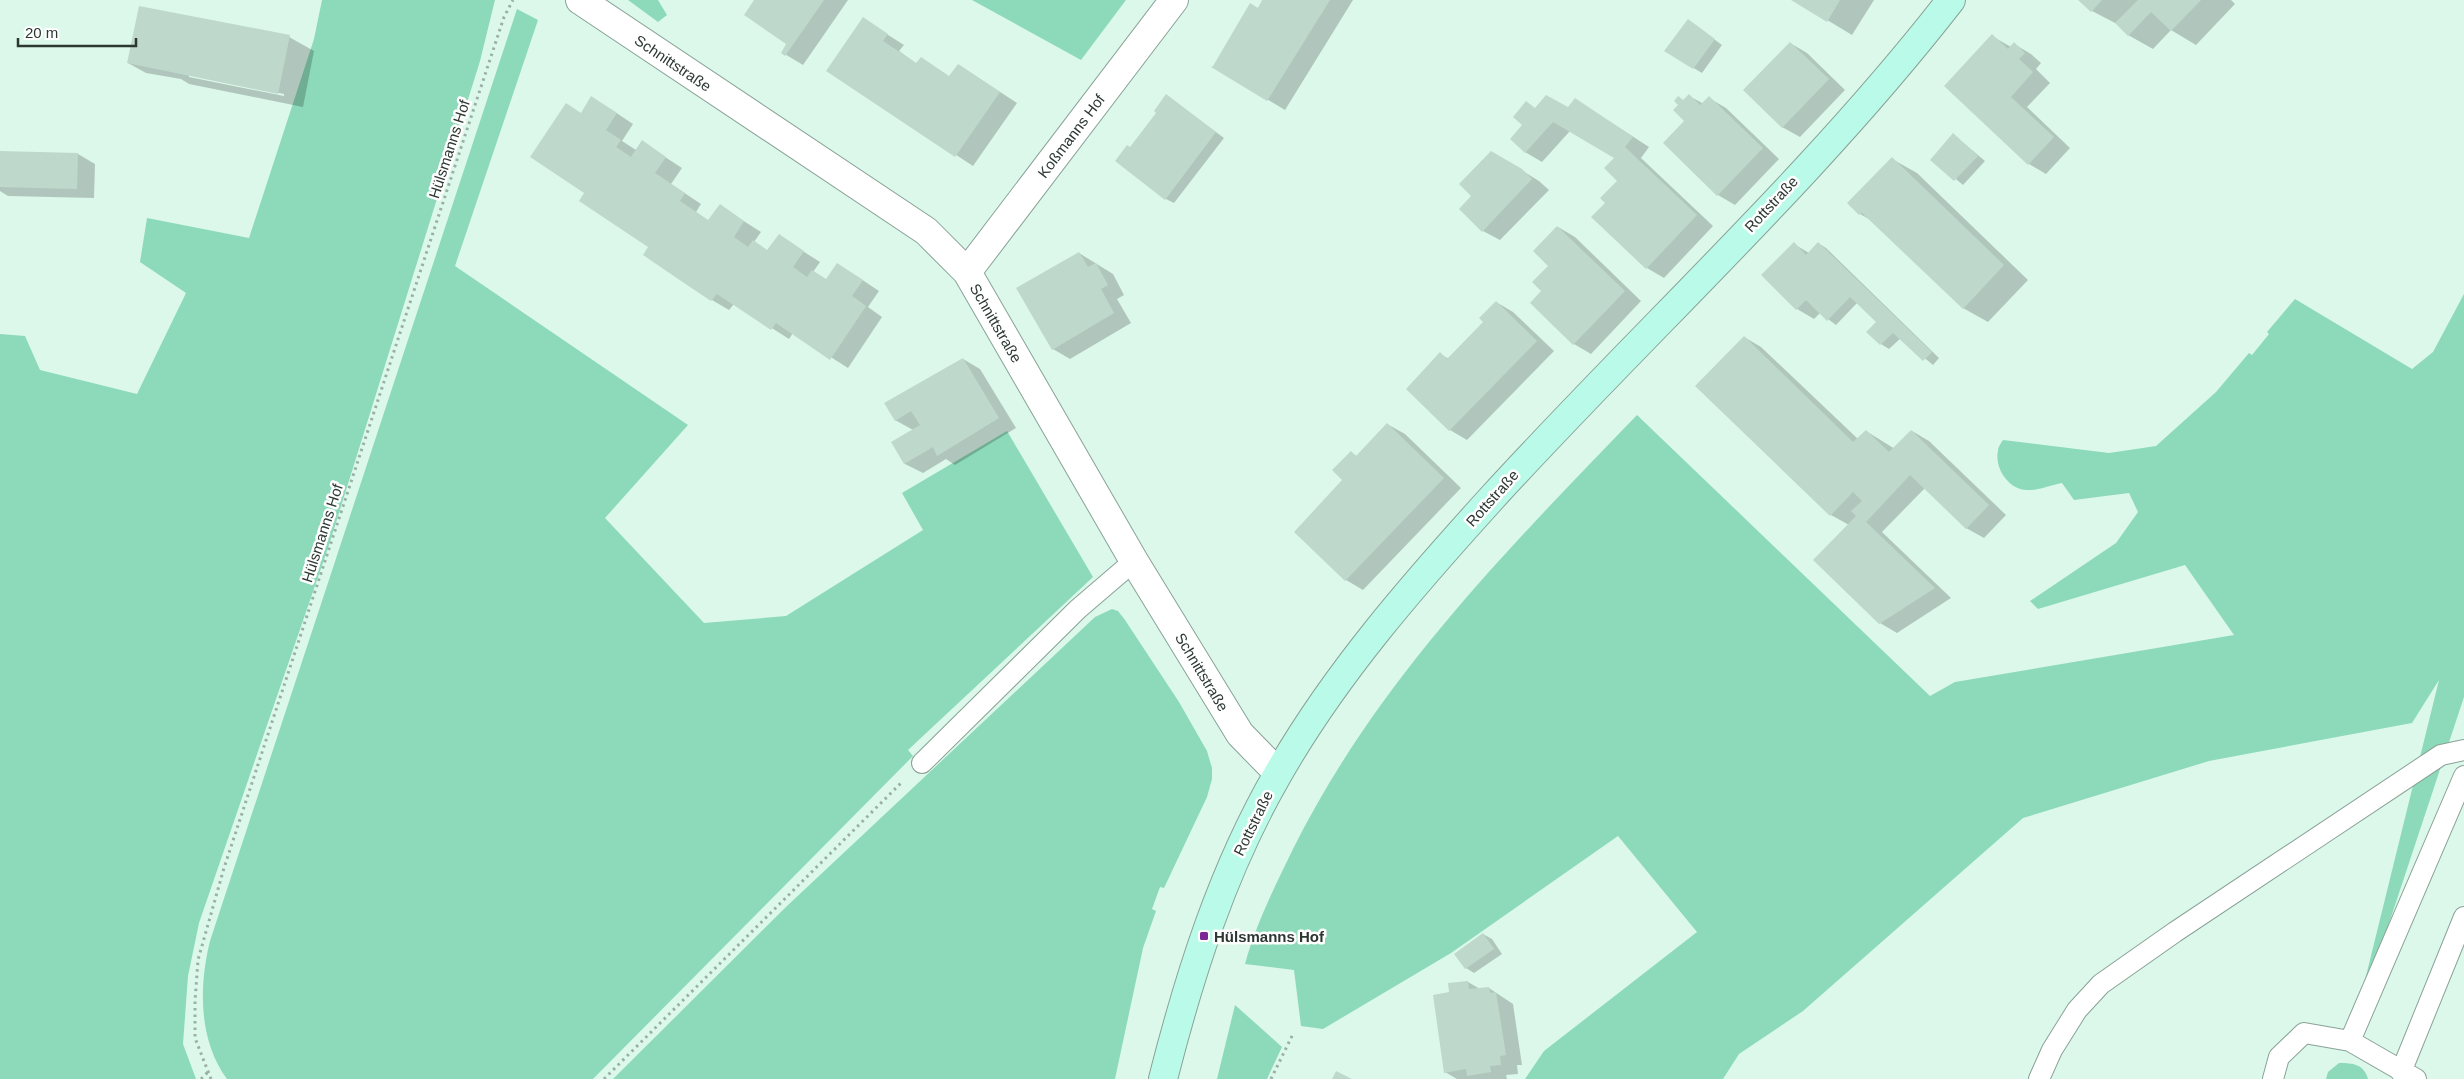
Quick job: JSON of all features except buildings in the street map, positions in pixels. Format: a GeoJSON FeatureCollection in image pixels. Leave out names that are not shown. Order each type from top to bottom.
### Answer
{"type":"FeatureCollection","features":[{"type":"Feature","properties":{"kind":"street","name":"Schnittstraße"},"geometry":{"type":"LineString","coordinates":[[580,0],[926,231],[967,272],[1134,561],[1240,734],[1278,773]]}},
{"type":"Feature","properties":{"kind":"street","name":"Koßmanns Hof"},"geometry":{"type":"LineString","coordinates":[[967,272],[1174,0]]}},
{"type":"Feature","properties":{"kind":"street","name":"Rottstraße"},"geometry":{"type":"LineString","coordinates":[[1163,1079],[1181,1009],[1204,936],[1241,844],[1278,773],[1328,696],[1392,612],[1470,522],[1558,424],[1812,162],[1881,85],[1951,0]]}},
{"type":"Feature","properties":{"kind":"lane"},"geometry":{"type":"LineString","coordinates":[[922,763],[1078,609],[1134,561]]}},
{"type":"Feature","properties":{"kind":"lane"},"geometry":{"type":"LineString","coordinates":[[2039,1079],[2052,1050],[2077,1010],[2100,984],[2183,926],[2441,755],[2464,750]]}},
{"type":"Feature","properties":{"kind":"lane"},"geometry":{"type":"LineString","coordinates":[[2350,1041],[2464,776]]}},
{"type":"Feature","properties":{"kind":"lane"},"geometry":{"type":"LineString","coordinates":[[2273,1079],[2279,1057],[2304,1033],[2350,1041],[2409,1075],[2464,917]]}},
{"type":"Feature","properties":{"kind":"path","name":"Hülsmanns Hof"},"geometry":{"type":"LineString","coordinates":[[211,1079],[194,1038],[195,992],[200,951],[224,868],[491,55],[504,17],[513,0]]}},
{"type":"Feature","properties":{"kind":"path"},"geometry":{"type":"LineString","coordinates":[[604,1079],[922,763]]}},
{"type":"Feature","properties":{"kind":"path"},"geometry":{"type":"LineString","coordinates":[[1271,1079],[1293,1034]]}},
{"type":"Feature","properties":{"kind":"path"},"geometry":{"type":"LineString","coordinates":[[201,1079],[208,1072]]}},
{"type":"Feature","properties":{"kind":"green space"},"geometry":{"type":"Polygon","coordinates":[[[322,0],[495,0],[480,61],[328,548],[199,923],[188,976],[183,1044],[196,1079],[0,1079],[0,334],[25,336],[40,370],[137,394],[186,293],[140,262],[147,218],[249,238],[314,39],[322,0]]]}},
{"type":"Feature","properties":{"kind":"green space"},"geometry":{"type":"Polygon","coordinates":[[[628,0],[658,0],[667,15],[658,22],[628,0]]]}},
{"type":"Feature","properties":{"kind":"green space"},"geometry":{"type":"Polygon","coordinates":[[[972,0],[1126,0],[1081,60],[972,0]]]}},
{"type":"Feature","properties":{"kind":"green space"},"geometry":{"type":"Polygon","coordinates":[[[517,9],[538,20],[455,266],[688,425],[605,518],[704,623],[786,616],[923,530],[902,493],[1007,431],[1093,577],[908,750],[913,756],[593,1079],[227,1079],[217,1064],[206,1030],[203,994],[206,958],[210,941],[517,9]]]}},
{"type":"Feature","properties":{"kind":"green space"},"geometry":{"type":"Polygon","coordinates":[[[2464,294],[2464,697],[2350,1041],[2439,680],[2412,723],[2209,761],[2023,818],[1803,1011],[1739,1054],[1723,1079],[1525,1079],[1544,1051],[1697,932],[1618,836],[1451,953],[1323,1029],[1301,1026],[1294,970],[1245,964],[1260,920],[1293,849],[1327,787],[1364,728],[1448,619],[1493,567],[1637,415],[1930,696],[1955,682],[2234,635],[2185,565],[2038,609],[2030,601],[2116,543],[2138,512],[2129,493],[2074,500],[2062,483],[2031,490],[2020,489],[2014,486],[2004,477],[1998,464],[1998,450],[2003,440],[2109,453],[2156,446],[2216,392],[2249,353],[2252,355],[2269,334],[2267,332],[2295,299],[2412,369],[2433,352],[2464,294]]]}},
{"type":"Feature","properties":{"kind":"green space"},"geometry":{"type":"Polygon","coordinates":[[[1112,609],[1118,611],[1125,620],[1179,702],[1207,751],[1212,768],[1212,779],[1207,797],[1164,888],[1160,887],[1152,909],[1156,911],[1143,948],[1115,1079],[613,1079],[787,906],[1095,617],[1112,609]]]}},
{"type":"Feature","properties":{"kind":"green space"},"geometry":{"type":"Polygon","coordinates":[[[1235,1005],[1282,1047],[1267,1079],[1217,1079],[1235,1005]]]}},
{"type":"Feature","properties":{"kind":"green space"},"geometry":{"type":"Polygon","coordinates":[[[2339,1063],[2349,1063],[2361,1067],[2368,1079],[2326,1079],[2328,1072],[2339,1063]]]}},
{"type":"Feature","properties":{"kind":"place","name":"Hülsmanns Hof"},"geometry":{"type":"Point","coordinates":[1204,936]}}]}
